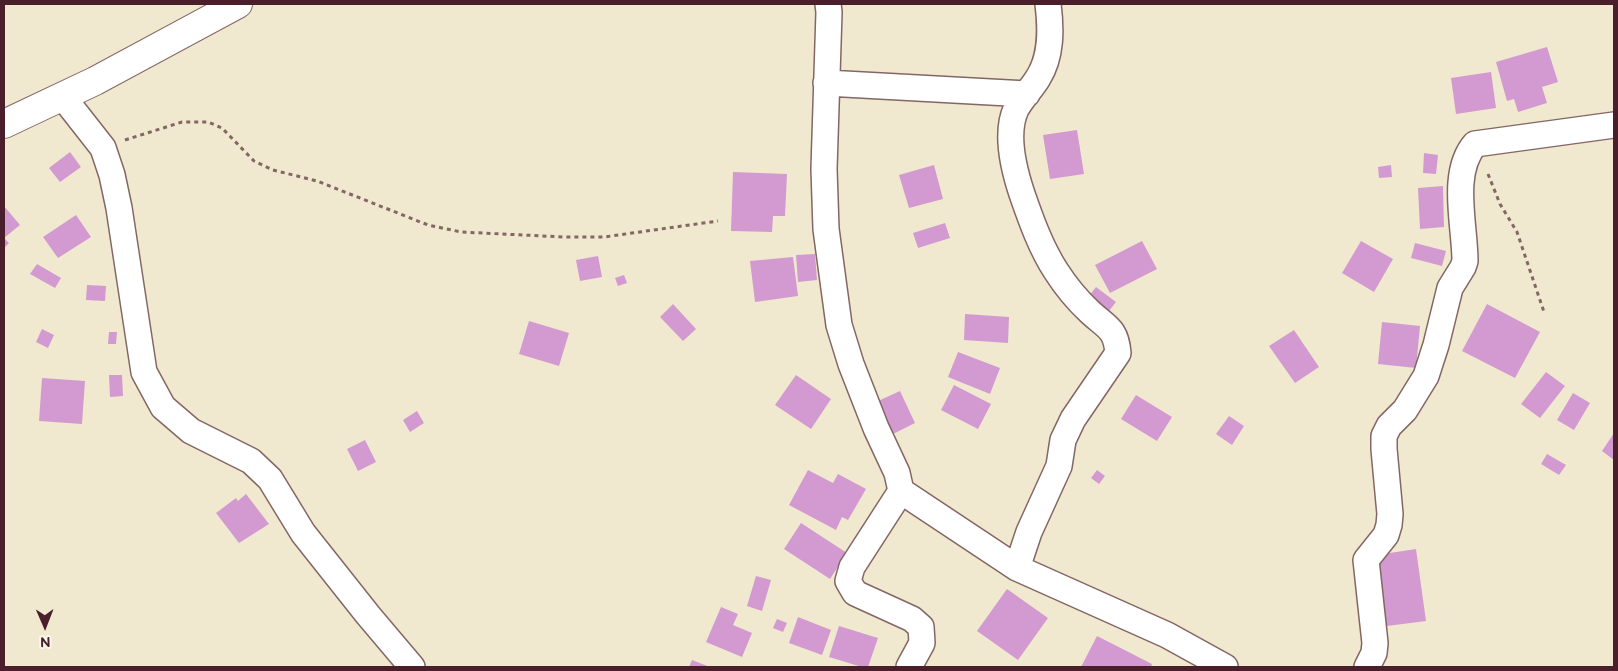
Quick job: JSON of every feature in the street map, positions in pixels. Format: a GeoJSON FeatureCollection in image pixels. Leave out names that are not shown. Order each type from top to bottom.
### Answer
{"type":"FeatureCollection","features":[{"type":"Feature","properties":{"kind":"street"},"geometry":{"type":"LineString","coordinates":[[4,124],[96,81],[238,4]]}},
{"type":"Feature","properties":{"kind":"street"},"geometry":{"type":"LineString","coordinates":[[828,4],[824,169],[826,229],[839,325],[851,364],[876,428],[897,473],[901,491],[1017,568],[1167,635],[1225,667]]}},
{"type":"Feature","properties":{"kind":"street"},"geometry":{"type":"LineString","coordinates":[[1017,568],[1029,532],[1059,466],[1063,440],[1073,419],[1118,353],[1117,341],[1107,325],[1090,312],[1070,290],[1056,270],[1042,244],[1021,193],[1012,154],[1010,130],[1016,109],[1039,76],[1047,60],[1050,34],[1048,4]]}},
{"type":"Feature","properties":{"kind":"street"},"geometry":{"type":"LineString","coordinates":[[826,83],[1027,94]]}},
{"type":"Feature","properties":{"kind":"street"},"geometry":{"type":"LineString","coordinates":[[63,97],[103,148],[112,175],[119,208],[144,372],[163,407],[191,431],[251,461],[270,479],[303,533],[412,667]]}},
{"type":"Feature","properties":{"kind":"street"},"geometry":{"type":"LineString","coordinates":[[1367,667],[1374,653],[1375,643],[1366,560],[1386,534],[1390,514],[1384,436],[1389,426],[1405,410],[1426,376],[1436,346],[1450,288],[1465,261],[1461,182],[1464,164],[1469,152],[1475,144],[1614,125]]}},
{"type":"Feature","properties":{"kind":"street"},"geometry":{"type":"LineString","coordinates":[[901,491],[852,567],[848,582],[855,593],[912,619],[922,627],[922,644],[909,667]]}},
{"type":"Feature","properties":{"kind":"path"},"geometry":{"type":"LineString","coordinates":[[103,148],[182,122],[208,122],[222,128],[254,161],[273,170],[317,181],[428,225],[460,232],[604,237],[718,221]]}},
{"type":"Feature","properties":{"kind":"path"},"geometry":{"type":"LineString","coordinates":[[1475,144],[1500,204],[1517,232],[1544,312]]}},
{"type":"Feature","properties":{"kind":"building"},"geometry":{"type":"Polygon","coordinates":[[[1547,47],[1558,82],[1542,87],[1547,103],[1518,112],[1514,99],[1507,101],[1496,62],[1547,47]]]}},
{"type":"Feature","properties":{"kind":"building"},"geometry":{"type":"Polygon","coordinates":[[[1491,72],[1496,108],[1456,114],[1451,78],[1491,72]]]}},
{"type":"Feature","properties":{"kind":"building"},"geometry":{"type":"Polygon","coordinates":[[[1077,130],[1084,174],[1050,179],[1043,135],[1077,130]]]}},
{"type":"Feature","properties":{"kind":"building"},"geometry":{"type":"Polygon","coordinates":[[[70,152],[81,167],[60,182],[49,168],[70,152]]]}},
{"type":"Feature","properties":{"kind":"building"},"geometry":{"type":"Polygon","coordinates":[[[1424,153],[1438,155],[1436,174],[1423,173],[1424,153]]]}},
{"type":"Feature","properties":{"kind":"building"},"geometry":{"type":"Polygon","coordinates":[[[934,165],[943,199],[909,208],[899,175],[934,165]]]}},
{"type":"Feature","properties":{"kind":"building"},"geometry":{"type":"Polygon","coordinates":[[[1391,165],[1392,177],[1379,178],[1378,167],[1391,165]]]}},
{"type":"Feature","properties":{"kind":"building"},"geometry":{"type":"Polygon","coordinates":[[[733,172],[787,174],[785,216],[773,216],[772,232],[731,231],[733,172]]]}},
{"type":"Feature","properties":{"kind":"building"},"geometry":{"type":"Polygon","coordinates":[[[1443,186],[1444,227],[1420,229],[1418,188],[1443,186]]]}},
{"type":"Feature","properties":{"kind":"building"},"geometry":{"type":"Polygon","coordinates":[[[4,206],[20,225],[4,238],[4,206]]]}},
{"type":"Feature","properties":{"kind":"building"},"geometry":{"type":"Polygon","coordinates":[[[76,215],[91,237],[58,258],[43,237],[76,215]]]}},
{"type":"Feature","properties":{"kind":"building"},"geometry":{"type":"Polygon","coordinates":[[[945,223],[950,238],[918,248],[913,233],[945,223]]]}},
{"type":"Feature","properties":{"kind":"building"},"geometry":{"type":"Polygon","coordinates":[[[4,238],[9,243],[4,248],[4,238]]]}},
{"type":"Feature","properties":{"kind":"building"},"geometry":{"type":"Polygon","coordinates":[[[1142,241],[1157,269],[1110,293],[1095,265],[1142,241]]]}},
{"type":"Feature","properties":{"kind":"building"},"geometry":{"type":"Polygon","coordinates":[[[1361,241],[1393,259],[1374,292],[1342,273],[1361,241]]]}},
{"type":"Feature","properties":{"kind":"building"},"geometry":{"type":"Polygon","coordinates":[[[1415,243],[1446,251],[1442,266],[1411,258],[1415,243]]]}},
{"type":"Feature","properties":{"kind":"building"},"geometry":{"type":"Polygon","coordinates":[[[815,254],[817,280],[798,282],[796,255],[815,254]]]}},
{"type":"Feature","properties":{"kind":"building"},"geometry":{"type":"Polygon","coordinates":[[[598,256],[602,277],[580,281],[576,260],[598,256]]]}},
{"type":"Feature","properties":{"kind":"building"},"geometry":{"type":"Polygon","coordinates":[[[793,257],[798,296],[755,302],[750,261],[793,257]]]}},
{"type":"Feature","properties":{"kind":"building"},"geometry":{"type":"Polygon","coordinates":[[[37,264],[61,278],[55,288],[30,274],[37,264]]]}},
{"type":"Feature","properties":{"kind":"building"},"geometry":{"type":"Polygon","coordinates":[[[624,275],[627,283],[618,286],[615,278],[624,275]]]}},
{"type":"Feature","properties":{"kind":"building"},"geometry":{"type":"Polygon","coordinates":[[[87,285],[106,286],[105,301],[86,300],[87,285]]]}},
{"type":"Feature","properties":{"kind":"building"},"geometry":{"type":"Polygon","coordinates":[[[1096,287],[1116,302],[1109,311],[1089,296],[1096,287]]]}},
{"type":"Feature","properties":{"kind":"building"},"geometry":{"type":"Polygon","coordinates":[[[673,304],[696,329],[683,341],[660,317],[673,304]]]}},
{"type":"Feature","properties":{"kind":"building"},"geometry":{"type":"Polygon","coordinates":[[[1487,304],[1540,332],[1515,378],[1462,351],[1487,304]]]}},
{"type":"Feature","properties":{"kind":"building"},"geometry":{"type":"Polygon","coordinates":[[[965,314],[1009,317],[1008,343],[964,340],[965,314]]]}},
{"type":"Feature","properties":{"kind":"building"},"geometry":{"type":"Polygon","coordinates":[[[529,321],[569,333],[559,366],[519,354],[529,321]]]}},
{"type":"Feature","properties":{"kind":"building"},"geometry":{"type":"Polygon","coordinates":[[[1382,322],[1420,326],[1416,368],[1378,364],[1382,322]]]}},
{"type":"Feature","properties":{"kind":"building"},"geometry":{"type":"Polygon","coordinates":[[[42,329],[54,335],[48,348],[36,342],[42,329]]]}},
{"type":"Feature","properties":{"kind":"building"},"geometry":{"type":"Polygon","coordinates":[[[1294,330],[1319,367],[1295,383],[1269,346],[1294,330]]]}},
{"type":"Feature","properties":{"kind":"building"},"geometry":{"type":"Polygon","coordinates":[[[109,332],[117,332],[116,344],[108,344],[109,332]]]}},
{"type":"Feature","properties":{"kind":"building"},"geometry":{"type":"Polygon","coordinates":[[[958,352],[1000,368],[990,394],[948,377],[958,352]]]}},
{"type":"Feature","properties":{"kind":"building"},"geometry":{"type":"Polygon","coordinates":[[[1546,372],[1565,386],[1540,418],[1521,404],[1546,372]]]}},
{"type":"Feature","properties":{"kind":"building"},"geometry":{"type":"Polygon","coordinates":[[[109,375],[122,375],[123,396],[110,397],[109,375]]]}},
{"type":"Feature","properties":{"kind":"building"},"geometry":{"type":"Polygon","coordinates":[[[796,375],[831,399],[811,429],[775,405],[796,375]]]}},
{"type":"Feature","properties":{"kind":"building"},"geometry":{"type":"Polygon","coordinates":[[[42,378],[85,381],[82,424],[39,421],[42,378]]]}},
{"type":"Feature","properties":{"kind":"building"},"geometry":{"type":"Polygon","coordinates":[[[954,385],[991,404],[978,429],[941,410],[954,385]]]}},
{"type":"Feature","properties":{"kind":"building"},"geometry":{"type":"Polygon","coordinates":[[[900,391],[915,423],[893,434],[878,401],[900,391]]]}},
{"type":"Feature","properties":{"kind":"building"},"geometry":{"type":"Polygon","coordinates":[[[1573,393],[1590,403],[1574,430],[1557,420],[1573,393]]]}},
{"type":"Feature","properties":{"kind":"building"},"geometry":{"type":"Polygon","coordinates":[[[1136,395],[1172,417],[1157,441],[1121,419],[1136,395]]]}},
{"type":"Feature","properties":{"kind":"building"},"geometry":{"type":"Polygon","coordinates":[[[417,411],[424,423],[410,432],[403,420],[417,411]]]}},
{"type":"Feature","properties":{"kind":"building"},"geometry":{"type":"Polygon","coordinates":[[[1229,416],[1244,426],[1232,445],[1216,434],[1229,416]]]}},
{"type":"Feature","properties":{"kind":"building"},"geometry":{"type":"Polygon","coordinates":[[[1614,433],[1614,460],[1602,451],[1614,433]]]}},
{"type":"Feature","properties":{"kind":"building"},"geometry":{"type":"Polygon","coordinates":[[[365,440],[376,462],[358,471],[347,449],[365,440]]]}},
{"type":"Feature","properties":{"kind":"building"},"geometry":{"type":"Polygon","coordinates":[[[1547,454],[1566,465],[1559,475],[1541,464],[1547,454]]]}},
{"type":"Feature","properties":{"kind":"building"},"geometry":{"type":"Polygon","coordinates":[[[808,470],[833,483],[838,474],[866,489],[848,520],[842,517],[836,530],[789,505],[808,470]]]}},
{"type":"Feature","properties":{"kind":"building"},"geometry":{"type":"Polygon","coordinates":[[[1097,470],[1105,476],[1099,484],[1091,478],[1097,470]]]}},
{"type":"Feature","properties":{"kind":"building"},"geometry":{"type":"Polygon","coordinates":[[[246,494],[269,524],[239,543],[216,513],[236,498],[238,501],[246,494]]]}},
{"type":"Feature","properties":{"kind":"building"},"geometry":{"type":"Polygon","coordinates":[[[801,523],[847,553],[830,579],[784,549],[801,523]]]}},
{"type":"Feature","properties":{"kind":"building"},"geometry":{"type":"Polygon","coordinates":[[[1416,549],[1426,621],[1379,627],[1370,556],[1416,549]]]}},
{"type":"Feature","properties":{"kind":"building"},"geometry":{"type":"Polygon","coordinates":[[[756,576],[771,580],[762,611],[747,606],[756,576]]]}},
{"type":"Feature","properties":{"kind":"building"},"geometry":{"type":"Polygon","coordinates":[[[1007,589],[1048,618],[1018,660],[977,631],[1007,589]]]}},
{"type":"Feature","properties":{"kind":"building"},"geometry":{"type":"Polygon","coordinates":[[[721,607],[738,614],[733,625],[752,633],[742,657],[706,642],[721,607]]]}},
{"type":"Feature","properties":{"kind":"building"},"geometry":{"type":"Polygon","coordinates":[[[798,617],[831,630],[822,655],[789,643],[798,617]]]}},
{"type":"Feature","properties":{"kind":"building"},"geometry":{"type":"Polygon","coordinates":[[[777,619],[787,623],[783,632],[773,628],[777,619]]]}},
{"type":"Feature","properties":{"kind":"building"},"geometry":{"type":"Polygon","coordinates":[[[839,626],[878,638],[868,667],[829,657],[839,626]]]}},
{"type":"Feature","properties":{"kind":"building"},"geometry":{"type":"Polygon","coordinates":[[[1097,636],[1152,664],[1151,667],[1081,667],[1097,636]]]}},
{"type":"Feature","properties":{"kind":"building"},"geometry":{"type":"Polygon","coordinates":[[[692,660],[710,667],[689,667],[692,660]]]}}]}
